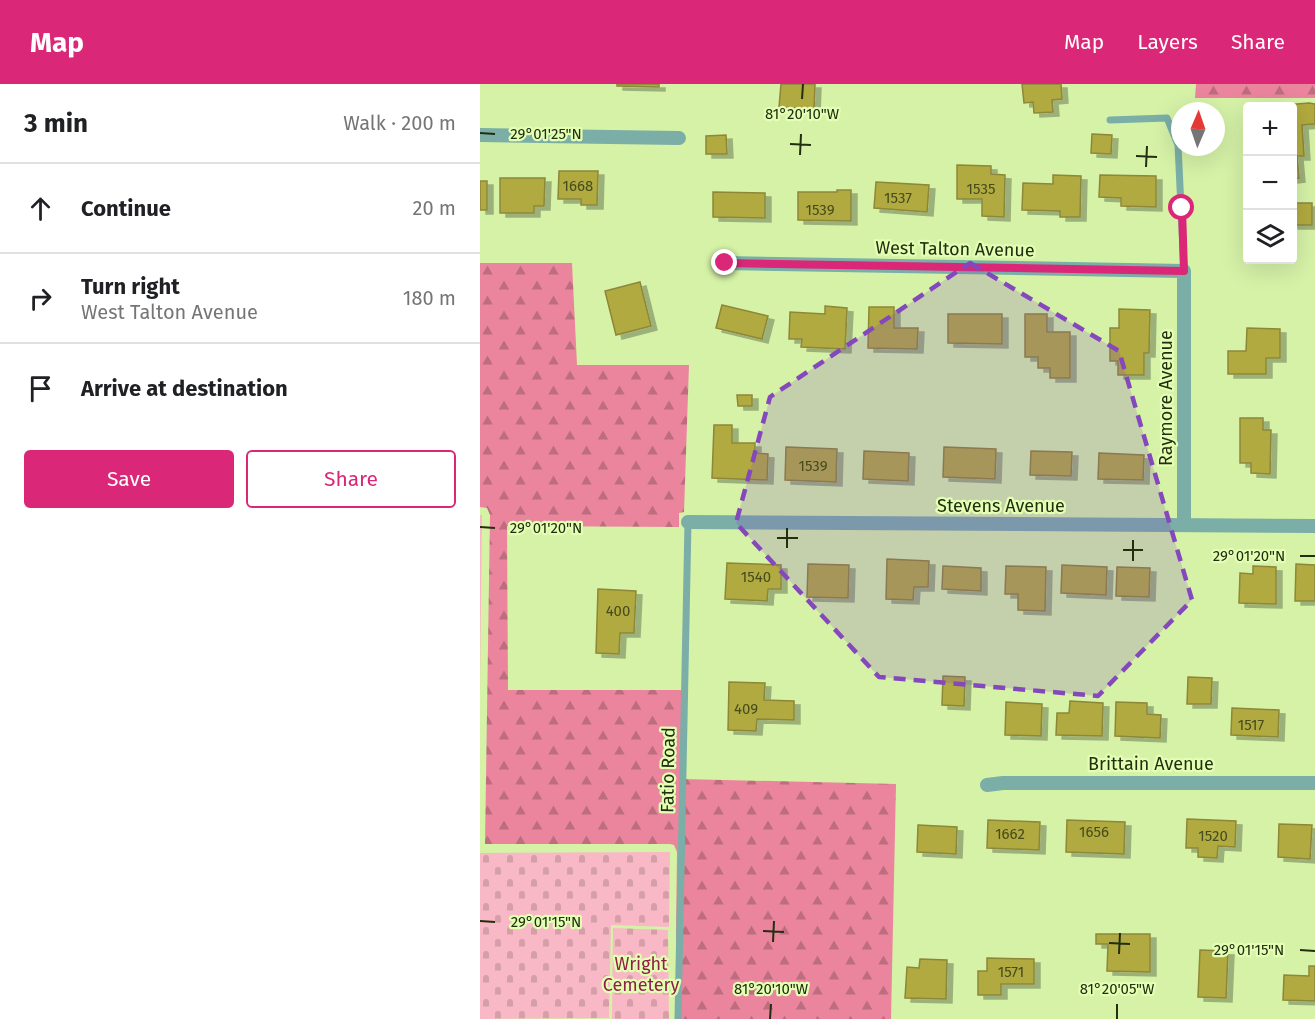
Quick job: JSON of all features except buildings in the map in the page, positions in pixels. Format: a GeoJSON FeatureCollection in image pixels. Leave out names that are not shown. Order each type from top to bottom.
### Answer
{"type":"FeatureCollection","features":[{"type":"Feature","properties":{"kind":"street"},"geometry":{"type":"LineString","coordinates":[[480,135],[679,138]]}},
{"type":"Feature","properties":{"kind":"street","name":"West Talton Avenue"},"geometry":{"type":"LineString","coordinates":[[725,263],[1184,271]]}},
{"type":"Feature","properties":{"kind":"street","name":"Raymore Avenue"},"geometry":{"type":"LineString","coordinates":[[1184,271],[1184,525]]}},
{"type":"Feature","properties":{"kind":"street","name":"Stevens Avenue"},"geometry":{"type":"LineString","coordinates":[[688,522],[1315,526]]}},
{"type":"Feature","properties":{"kind":"street","name":"Brittain Avenue"},"geometry":{"type":"LineString","coordinates":[[987,785],[1002,783],[1315,783]]}},
{"type":"Feature","properties":{"kind":"lane"},"geometry":{"type":"LineString","coordinates":[[1110,120],[1167,118],[1178,145],[1184,271]]}},
{"type":"Feature","properties":{"kind":"lane","name":"Fatio Road"},"geometry":{"type":"LineString","coordinates":[[678,1019],[688,522]]}},
{"type":"Feature","properties":{"kind":"highlighted area"},"geometry":{"type":"Polygon","coordinates":[[[970,263],[1119,351],[1192,600],[1098,696],[879,677],[736,523],[770,397],[970,263]]]}},
{"type":"Feature","properties":{"kind":"green space"},"geometry":{"type":"Polygon","coordinates":[[[1196,84],[1315,84],[1315,98],[1195,98],[1196,84]]]}},
{"type":"Feature","properties":{"kind":"green space"},"geometry":{"type":"Polygon","coordinates":[[[480,263],[572,263],[577,365],[689,365],[684,512],[679,513],[679,527],[507,526],[508,690],[687,690],[682,779],[896,784],[891,1019],[676,1019],[677,852],[674,845],[485,844],[490,515],[487,508],[480,507],[480,263]]]}},
{"type":"Feature","properties":{"kind":"green space"},"geometry":{"type":"Polygon","coordinates":[[[480,515],[482,515],[480,692],[480,515]]]}},
{"type":"Feature","properties":{"kind":"green space"},"geometry":{"type":"Polygon","coordinates":[[[670,852],[669,927],[611,925],[609,1018],[480,1019],[480,853],[670,852]]]}},
{"type":"Feature","properties":{"kind":"green space","name":"Wright Cemetery"},"geometry":{"type":"Polygon","coordinates":[[[613,928],[668,930],[669,1019],[612,1019],[613,928]]]}},
{"type":"Feature","properties":{"kind":"route"},"geometry":{"type":"LineString","coordinates":[[725,263],[1184,271],[1182,208]]}}]}
